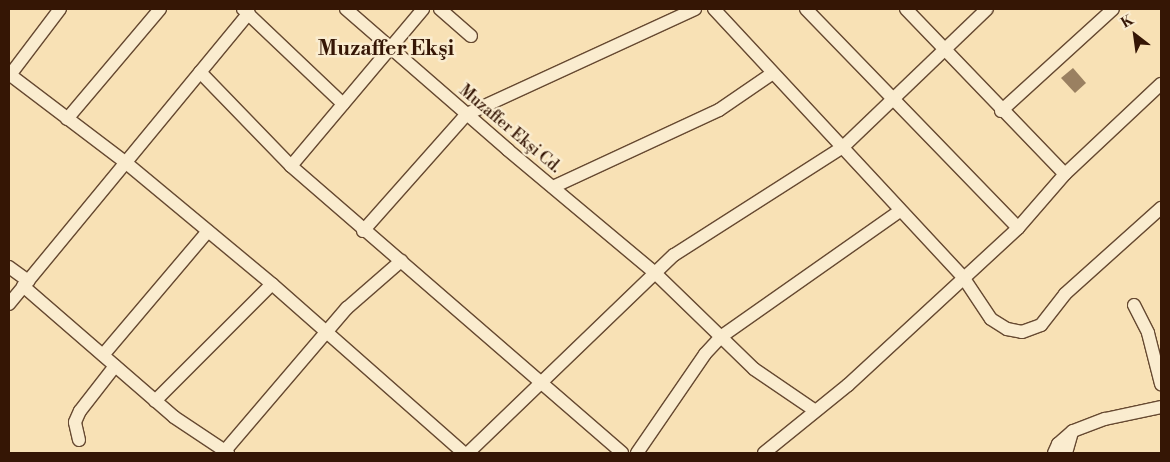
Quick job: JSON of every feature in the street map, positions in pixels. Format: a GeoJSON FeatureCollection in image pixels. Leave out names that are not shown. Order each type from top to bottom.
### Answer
{"type":"FeatureCollection","features":[{"type":"Feature","properties":{"kind":"street"},"geometry":{"type":"LineString","coordinates":[[60,9],[9,74],[125,162],[272,284],[464,453]]}},
{"type":"Feature","properties":{"kind":"street"},"geometry":{"type":"LineString","coordinates":[[67,119],[160,9]]}},
{"type":"Feature","properties":{"kind":"street","name":"Muzaffer Ekşi Cd."},"geometry":{"type":"LineString","coordinates":[[346,9],[654,272],[754,369],[814,410]]}},
{"type":"Feature","properties":{"kind":"street"},"geometry":{"type":"LineString","coordinates":[[291,166],[423,9]]}},
{"type":"Feature","properties":{"kind":"street"},"geometry":{"type":"LineString","coordinates":[[440,9],[471,36]]}},
{"type":"Feature","properties":{"kind":"street"},"geometry":{"type":"LineString","coordinates":[[363,231],[467,114],[696,9]]}},
{"type":"Feature","properties":{"kind":"street"},"geometry":{"type":"LineString","coordinates":[[714,9],[963,277],[991,319],[1007,329],[1022,332],[1041,325],[1065,294],[1161,208]]}},
{"type":"Feature","properties":{"kind":"street"},"geometry":{"type":"LineString","coordinates":[[806,9],[891,99],[1018,228]]}},
{"type":"Feature","properties":{"kind":"street"},"geometry":{"type":"LineString","coordinates":[[906,9],[1001,111],[1065,174]]}},
{"type":"Feature","properties":{"kind":"street"},"geometry":{"type":"LineString","coordinates":[[468,453],[654,272],[694,240],[843,147],[987,9]]}},
{"type":"Feature","properties":{"kind":"street"},"geometry":{"type":"LineString","coordinates":[[1001,111],[1113,9]]}},
{"type":"Feature","properties":{"kind":"street"},"geometry":{"type":"LineString","coordinates":[[9,304],[200,72],[246,11],[343,104]]}},
{"type":"Feature","properties":{"kind":"street"},"geometry":{"type":"LineString","coordinates":[[200,72],[291,166],[363,231],[401,261],[622,453]]}},
{"type":"Feature","properties":{"kind":"street"},"geometry":{"type":"LineString","coordinates":[[553,187],[719,110],[773,73]]}},
{"type":"Feature","properties":{"kind":"street"},"geometry":{"type":"LineString","coordinates":[[764,453],[848,384],[1018,228],[1065,174],[1161,84]]}},
{"type":"Feature","properties":{"kind":"street"},"geometry":{"type":"LineString","coordinates":[[637,453],[705,354],[722,336],[900,211]]}},
{"type":"Feature","properties":{"kind":"street"},"geometry":{"type":"LineString","coordinates":[[104,355],[208,231]]}},
{"type":"Feature","properties":{"kind":"street"},"geometry":{"type":"LineString","coordinates":[[9,267],[155,401],[225,453],[358,296],[401,261]]}},
{"type":"Feature","properties":{"kind":"street"},"geometry":{"type":"LineString","coordinates":[[155,401],[272,284]]}},
{"type":"Feature","properties":{"kind":"street"},"geometry":{"type":"LineString","coordinates":[[1134,305],[1148,333],[1161,384]]}},
{"type":"Feature","properties":{"kind":"street"},"geometry":{"type":"LineString","coordinates":[[79,440],[75,422],[80,412],[115,366]]}},
{"type":"Feature","properties":{"kind":"street"},"geometry":{"type":"LineString","coordinates":[[1054,453],[1058,444],[1073,431],[1106,419],[1161,407]]}},
{"type":"Feature","properties":{"kind":"street"},"geometry":{"type":"LineString","coordinates":[[1066,453],[1073,431]]}},
{"type":"Feature","properties":{"kind":"building"},"geometry":{"type":"Polygon","coordinates":[[[1073,68],[1086,83],[1075,93],[1061,78],[1073,68]]]}},
{"type":"Feature","properties":{"kind":"district","name":"Muzaffer Ekşi"},"geometry":{"type":"Point","coordinates":[386,49]}}]}
